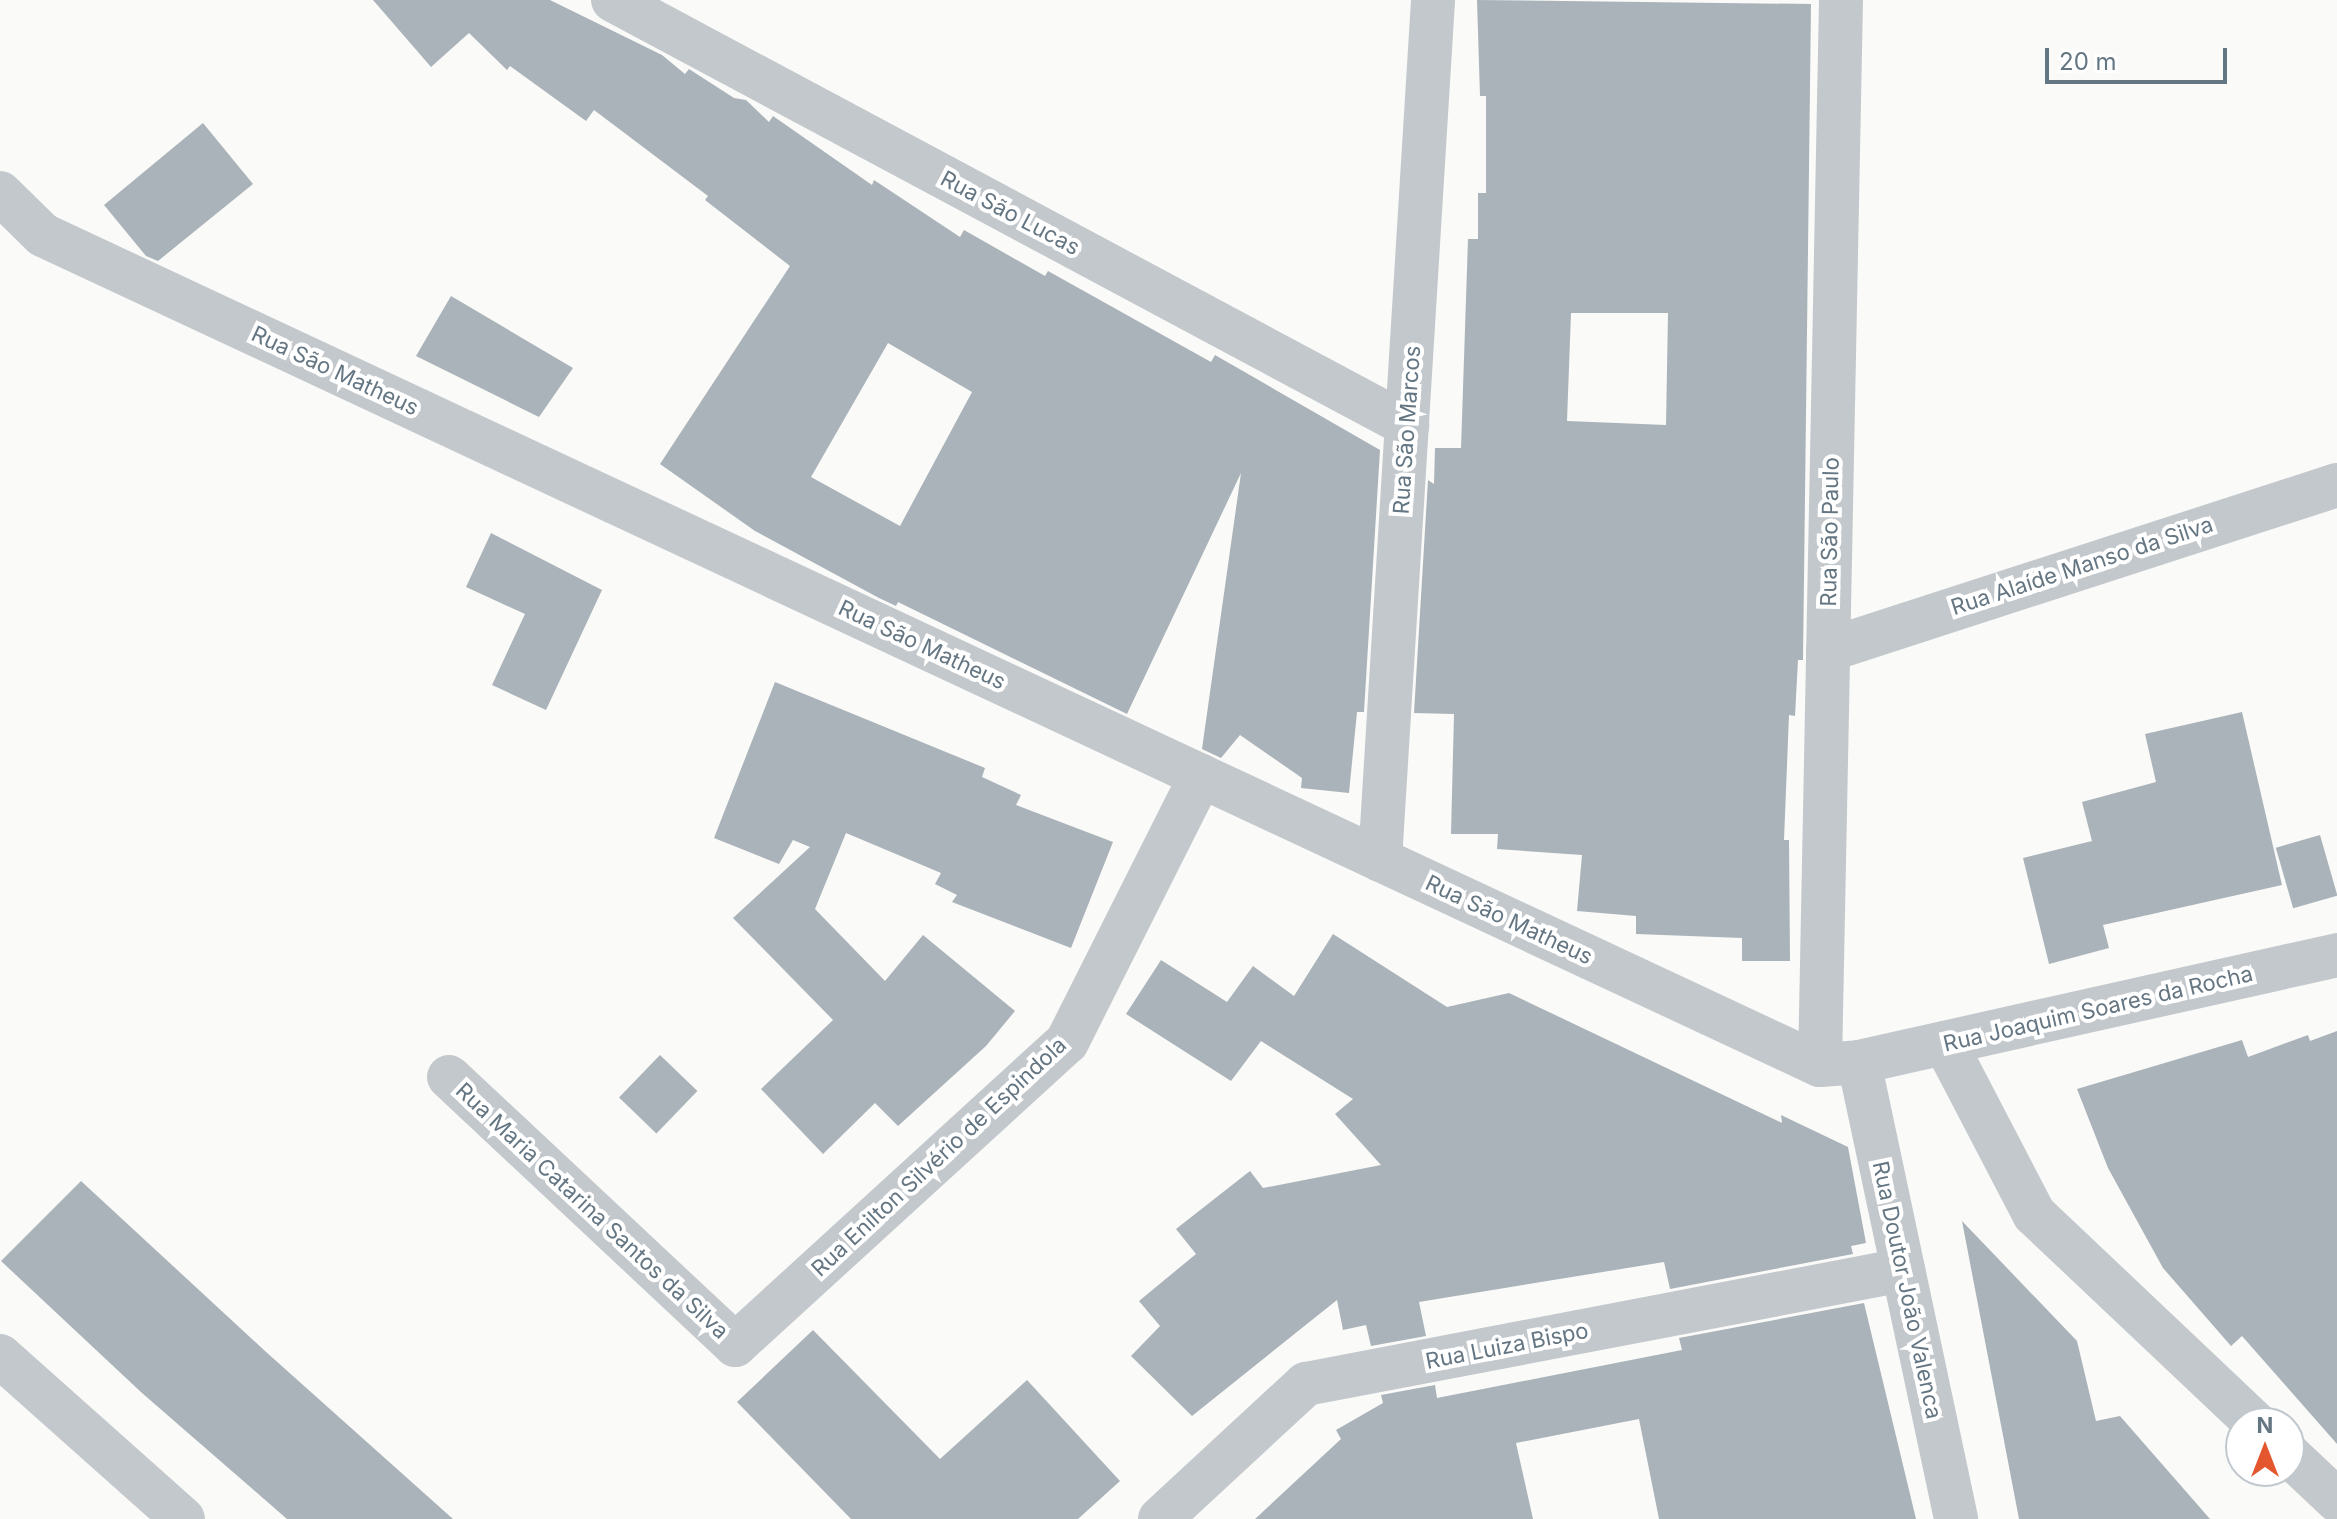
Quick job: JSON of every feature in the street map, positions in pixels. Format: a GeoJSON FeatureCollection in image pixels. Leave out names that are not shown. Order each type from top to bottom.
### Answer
{"type":"FeatureCollection","features":[{"type":"Feature","properties":{"kind":"street","name":"Rua São Lucas"},"geometry":{"type":"LineString","coordinates":[[613,0],[1407,425]]}},
{"type":"Feature","properties":{"kind":"street","name":"Rua São Marcos"},"geometry":{"type":"LineString","coordinates":[[1380,860],[1433,0]]}},
{"type":"Feature","properties":{"kind":"street","name":"Rua São Paulo"},"geometry":{"type":"LineString","coordinates":[[1839,1064],[1828,650],[1841,0]]}},
{"type":"Feature","properties":{"kind":"street","name":"Rua São Matheus"},"geometry":{"type":"LineString","coordinates":[[0,193],[43,235],[1380,860],[1839,1064]]}},
{"type":"Feature","properties":{"kind":"street","name":"Rua Alaíde Manso da Silva"},"geometry":{"type":"LineString","coordinates":[[1828,650],[2337,485]]}},
{"type":"Feature","properties":{"kind":"street","name":"Rua Enilton Silvério de Espindola"},"geometry":{"type":"LineString","coordinates":[[735,1345],[1067,1042],[1201,776]]}},
{"type":"Feature","properties":{"kind":"street","name":"Rua Joaquim Soares da Rocha"},"geometry":{"type":"LineString","coordinates":[[1839,1064],[2337,955]]}},
{"type":"Feature","properties":{"kind":"street"},"geometry":{"type":"LineString","coordinates":[[1945,1043],[2034,1214],[2238,1407]]}},
{"type":"Feature","properties":{"kind":"street","name":"Rua Doutor João Valenca"},"geometry":{"type":"LineString","coordinates":[[1839,1064],[1903,1270],[1956,1519]]}},
{"type":"Feature","properties":{"kind":"street","name":"Rua Maria Catarina Santos da Silva"},"geometry":{"type":"LineString","coordinates":[[449,1077],[735,1345]]}},
{"type":"Feature","properties":{"kind":"street","name":"Rua Luiza Bispo"},"geometry":{"type":"LineString","coordinates":[[1160,1519],[1306,1384],[1903,1270]]}},
{"type":"Feature","properties":{"kind":"street"},"geometry":{"type":"LineString","coordinates":[[0,1356],[183,1519]]}},
{"type":"Feature","properties":{"kind":"street"},"geometry":{"type":"LineString","coordinates":[[2305,1470],[2337,1500]]}},
{"type":"Feature","properties":{"kind":"building"},"geometry":{"type":"Polygon","coordinates":[[[373,0],[550,0],[662,55],[685,74],[689,69],[734,98],[746,100],[769,122],[773,116],[872,185],[874,180],[960,237],[964,230],[1045,276],[1048,271],[1211,362],[1215,355],[1380,450],[1364,712],[1357,712],[1349,793],[1301,788],[1302,778],[1240,735],[1221,758],[1202,749],[1241,473],[1127,714],[898,602],[896,606],[879,598],[755,531],[660,464],[790,266],[705,200],[708,196],[594,110],[586,121],[510,66],[507,70],[469,33],[431,67],[373,0]],[[888,343],[811,477],[900,526],[972,392],[888,343]]]}},
{"type":"Feature","properties":{"kind":"building"},"geometry":{"type":"Polygon","coordinates":[[[1477,0],[1811,4],[1803,660],[1798,660],[1795,716],[1789,715],[1784,840],[1789,840],[1790,961],[1742,961],[1742,938],[1636,934],[1636,916],[1577,911],[1582,855],[1497,849],[1498,834],[1451,834],[1454,714],[1414,713],[1428,480],[1434,484],[1435,448],[1461,448],[1468,239],[1478,239],[1478,193],[1486,193],[1486,96],[1480,96],[1477,0]],[[1571,313],[1567,421],[1666,425],[1668,313],[1571,313]]]}},
{"type":"Feature","properties":{"kind":"building"},"geometry":{"type":"Polygon","coordinates":[[[203,123],[253,184],[158,261],[146,256],[104,205],[203,123]]]}},
{"type":"Feature","properties":{"kind":"building"},"geometry":{"type":"Polygon","coordinates":[[[451,296],[573,368],[539,417],[416,356],[451,296]]]}},
{"type":"Feature","properties":{"kind":"building"},"geometry":{"type":"Polygon","coordinates":[[[491,533],[602,590],[546,710],[492,685],[525,614],[466,587],[491,533]]]}},
{"type":"Feature","properties":{"kind":"building"},"geometry":{"type":"Polygon","coordinates":[[[775,682],[985,768],[982,777],[1021,795],[1016,805],[1113,842],[1071,948],[952,902],[957,895],[935,884],[941,873],[846,833],[815,909],[885,981],[923,935],[1015,1011],[986,1046],[898,1126],[875,1103],[823,1154],[761,1089],[833,1020],[733,918],[810,847],[793,840],[779,864],[714,838],[775,682]]]}},
{"type":"Feature","properties":{"kind":"building"},"geometry":{"type":"Polygon","coordinates":[[[2242,712],[2282,885],[2103,925],[2109,948],[2049,964],[2023,858],[2092,841],[2082,802],[2156,782],[2145,734],[2242,712]]]}},
{"type":"Feature","properties":{"kind":"building"},"geometry":{"type":"Polygon","coordinates":[[[2320,835],[2337,896],[2293,908],[2276,848],[2320,835]]]}},
{"type":"Feature","properties":{"kind":"building"},"geometry":{"type":"Polygon","coordinates":[[[1333,934],[1447,1007],[1509,993],[1782,1123],[1781,1115],[1848,1147],[1866,1243],[1851,1246],[1853,1254],[1670,1289],[1664,1262],[1419,1302],[1426,1336],[1371,1346],[1366,1325],[1343,1330],[1337,1300],[1192,1416],[1131,1356],[1160,1326],[1139,1301],[1196,1254],[1176,1229],[1250,1171],[1263,1188],[1381,1165],[1335,1114],[1353,1099],[1261,1041],[1231,1081],[1126,1014],[1161,960],[1227,1002],[1253,966],[1294,996],[1333,934]]]}},
{"type":"Feature","properties":{"kind":"building"},"geometry":{"type":"Polygon","coordinates":[[[2337,1031],[2337,1444],[2242,1336],[2231,1346],[2163,1268],[2108,1168],[2077,1089],[2242,1040],[2248,1057],[2308,1035],[2310,1041],[2337,1031]]]}},
{"type":"Feature","properties":{"kind":"building"},"geometry":{"type":"Polygon","coordinates":[[[660,1055],[697,1091],[656,1134],[619,1097],[660,1055]]]}},
{"type":"Feature","properties":{"kind":"building"},"geometry":{"type":"Polygon","coordinates":[[[81,1181],[453,1519],[287,1519],[142,1393],[1,1261],[81,1181]]]}},
{"type":"Feature","properties":{"kind":"building"},"geometry":{"type":"Polygon","coordinates":[[[1962,1221],[2077,1341],[2096,1421],[2120,1416],[2210,1519],[2019,1519],[1962,1221]]]}},
{"type":"Feature","properties":{"kind":"building"},"geometry":{"type":"Polygon","coordinates":[[[1864,1303],[1916,1519],[1659,1519],[1639,1419],[1516,1443],[1533,1519],[1255,1519],[1341,1439],[1336,1430],[1383,1403],[1381,1395],[1435,1385],[1437,1398],[1682,1350],[1679,1338],[1864,1303]]]}},
{"type":"Feature","properties":{"kind":"building"},"geometry":{"type":"Polygon","coordinates":[[[813,1330],[940,1459],[1027,1380],[1120,1481],[1078,1519],[851,1519],[737,1402],[813,1330]]]}}]}
